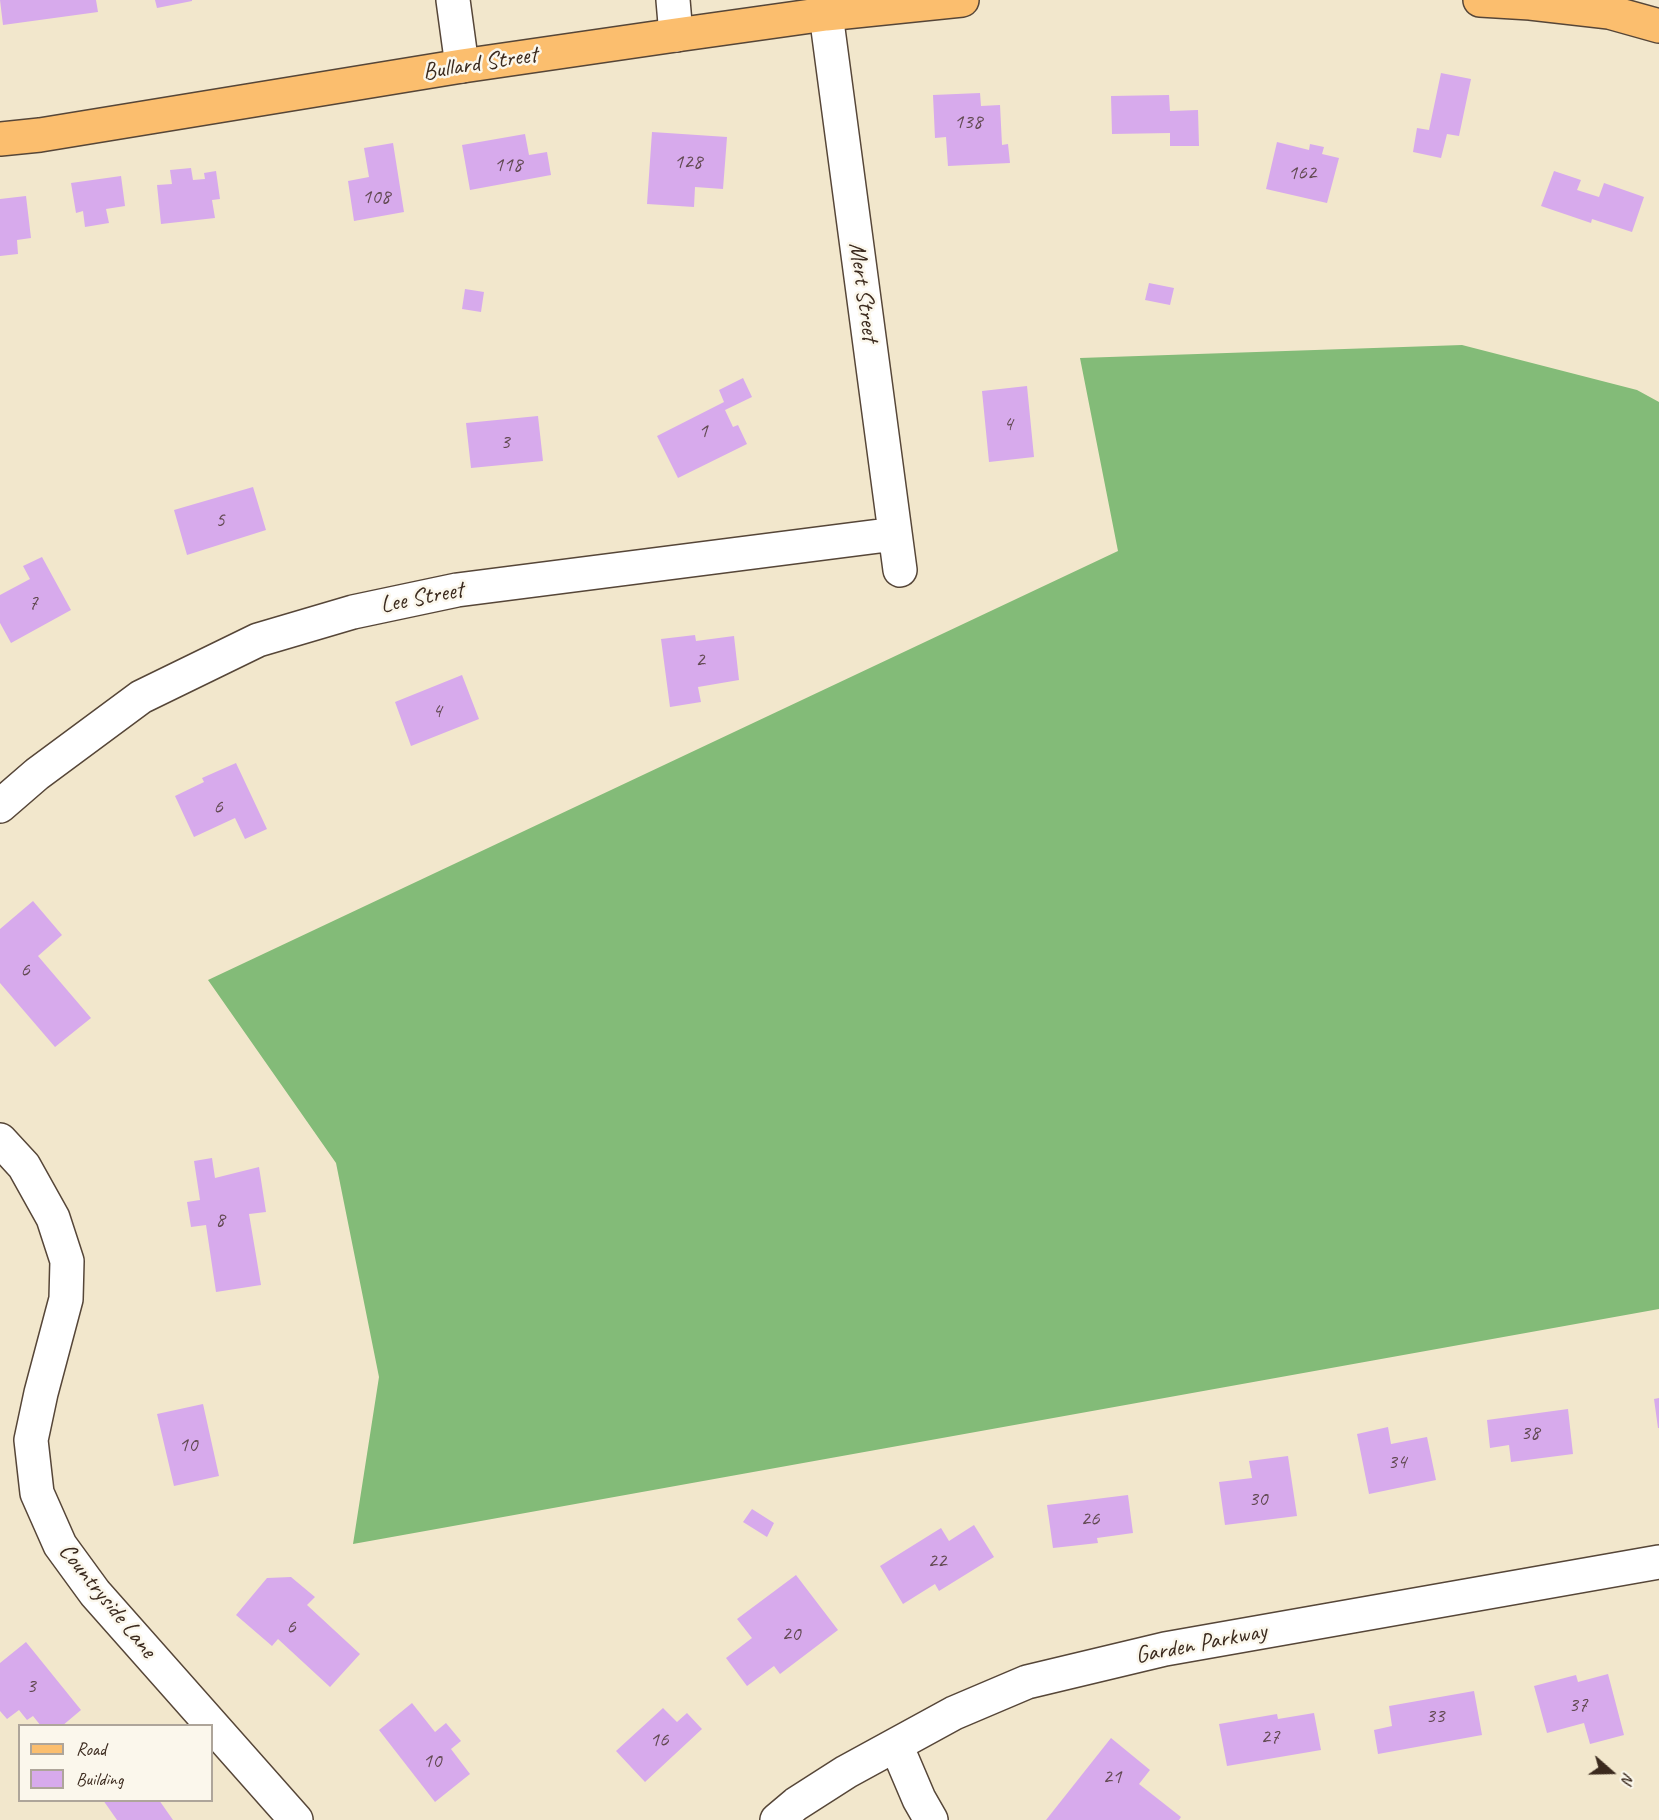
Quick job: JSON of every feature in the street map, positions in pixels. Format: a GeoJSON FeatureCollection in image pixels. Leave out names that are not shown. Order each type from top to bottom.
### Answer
{"type":"FeatureCollection","features":[{"type":"Feature","properties":{"kind":"main road","name":"Bullard Street"},"geometry":{"type":"LineString","coordinates":[[0,139],[40,135],[462,66],[676,35],[826,14],[962,0]]}},
{"type":"Feature","properties":{"kind":"main road"},"geometry":{"type":"LineString","coordinates":[[1480,0],[1584,4],[1659,26]]}},
{"type":"Feature","properties":{"kind":"street"},"geometry":{"type":"LineString","coordinates":[[453,0],[462,66]]}},
{"type":"Feature","properties":{"kind":"street"},"geometry":{"type":"LineString","coordinates":[[673,0],[676,35]]}},
{"type":"Feature","properties":{"kind":"street","name":"Mert Street"},"geometry":{"type":"LineString","coordinates":[[826,14],[900,570]]}},
{"type":"Feature","properties":{"kind":"street","name":"Lee Street"},"geometry":{"type":"LineString","coordinates":[[0,806],[37,774],[141,697],[258,640],[353,612],[457,590],[895,534]]}},
{"type":"Feature","properties":{"kind":"street","name":"Countryside Lane"},"geometry":{"type":"LineString","coordinates":[[0,1140],[24,1166],[53,1218],[67,1261],[66,1299],[40,1393],[32,1440],[37,1493],[60,1545],[95,1593],[211,1724]]}},
{"type":"Feature","properties":{"kind":"street","name":"Garden Parkway"},"geometry":{"type":"LineString","coordinates":[[777,1820],[796,1804],[846,1772],[954,1713],[1027,1682],[1165,1649],[1659,1562]]}},
{"type":"Feature","properties":{"kind":"street","name":"Countryside Lane"},"geometry":{"type":"LineString","coordinates":[[213,1726],[296,1820]]}},
{"type":"Feature","properties":{"kind":"street"},"geometry":{"type":"LineString","coordinates":[[896,1745],[931,1820]]}},
{"type":"Feature","properties":{"kind":"green space"},"geometry":{"type":"Polygon","coordinates":[[[1462,345],[1637,390],[1659,402],[1659,1309],[353,1544],[379,1377],[336,1163],[208,980],[1118,551],[1080,358],[1462,345]]]}},
{"type":"Feature","properties":{"kind":"building"},"geometry":{"type":"Polygon","coordinates":[[[0,0],[96,0],[98,12],[3,25],[0,0]]]}},
{"type":"Feature","properties":{"kind":"building"},"geometry":{"type":"Polygon","coordinates":[[[155,0],[192,0],[192,1],[157,8],[155,0]]]}},
{"type":"Feature","properties":{"kind":"building"},"geometry":{"type":"Polygon","coordinates":[[[1441,73],[1471,79],[1459,136],[1447,134],[1441,158],[1413,152],[1417,128],[1429,130],[1441,73]]]}},
{"type":"Feature","properties":{"kind":"building"},"geometry":{"type":"Polygon","coordinates":[[[980,93],[981,106],[1000,105],[1002,145],[1008,144],[1010,163],[948,166],[946,137],[935,138],[933,95],[980,93]]]}},
{"type":"Feature","properties":{"kind":"building"},"geometry":{"type":"Polygon","coordinates":[[[1169,95],[1170,111],[1198,110],[1199,146],[1170,146],[1170,133],[1112,134],[1111,96],[1169,95]]]}},
{"type":"Feature","properties":{"kind":"building"},"geometry":{"type":"Polygon","coordinates":[[[652,132],[727,137],[723,189],[695,187],[694,207],[647,204],[652,132]]]}},
{"type":"Feature","properties":{"kind":"building"},"geometry":{"type":"Polygon","coordinates":[[[525,134],[529,155],[547,152],[551,175],[470,190],[462,145],[525,134]]]}},
{"type":"Feature","properties":{"kind":"building"},"geometry":{"type":"Polygon","coordinates":[[[1277,142],[1309,150],[1310,144],[1324,147],[1322,154],[1339,158],[1327,203],[1266,189],[1277,142]]]}},
{"type":"Feature","properties":{"kind":"building"},"geometry":{"type":"Polygon","coordinates":[[[393,143],[404,212],[354,221],[348,181],[369,177],[364,148],[393,143]]]}},
{"type":"Feature","properties":{"kind":"building"},"geometry":{"type":"Polygon","coordinates":[[[191,168],[193,180],[205,179],[204,173],[216,171],[220,199],[212,200],[215,218],[161,224],[157,185],[172,184],[170,170],[191,168]]]}},
{"type":"Feature","properties":{"kind":"building"},"geometry":{"type":"Polygon","coordinates":[[[1554,171],[1581,180],[1577,190],[1599,197],[1604,183],[1644,197],[1632,232],[1592,219],[1591,223],[1541,206],[1554,171]]]}},
{"type":"Feature","properties":{"kind":"building"},"geometry":{"type":"Polygon","coordinates":[[[121,176],[125,206],[106,209],[109,223],[85,227],[83,211],[76,213],[71,183],[121,176]]]}},
{"type":"Feature","properties":{"kind":"building"},"geometry":{"type":"Polygon","coordinates":[[[26,196],[31,238],[17,240],[18,254],[0,256],[0,199],[26,196]]]}},
{"type":"Feature","properties":{"kind":"building"},"geometry":{"type":"Polygon","coordinates":[[[1149,283],[1174,288],[1170,305],[1145,300],[1149,283]]]}},
{"type":"Feature","properties":{"kind":"building"},"geometry":{"type":"Polygon","coordinates":[[[465,289],[484,292],[481,312],[462,309],[465,289]]]}},
{"type":"Feature","properties":{"kind":"building"},"geometry":{"type":"Polygon","coordinates":[[[743,378],[752,397],[725,410],[733,427],[738,425],[747,444],[678,478],[657,436],[724,402],[719,390],[743,378]]]}},
{"type":"Feature","properties":{"kind":"building"},"geometry":{"type":"Polygon","coordinates":[[[1027,386],[1034,457],[989,462],[982,391],[1027,386]]]}},
{"type":"Feature","properties":{"kind":"building"},"geometry":{"type":"Polygon","coordinates":[[[538,416],[543,461],[471,468],[466,423],[538,416]]]}},
{"type":"Feature","properties":{"kind":"building"},"geometry":{"type":"Polygon","coordinates":[[[253,487],[266,530],[187,555],[174,510],[253,487]]]}},
{"type":"Feature","properties":{"kind":"building"},"geometry":{"type":"Polygon","coordinates":[[[42,557],[71,610],[11,643],[0,623],[0,595],[30,579],[23,566],[42,557]]]}},
{"type":"Feature","properties":{"kind":"building"},"geometry":{"type":"Polygon","coordinates":[[[695,635],[696,641],[734,636],[739,680],[698,687],[701,702],[670,707],[661,639],[695,635]]]}},
{"type":"Feature","properties":{"kind":"building"},"geometry":{"type":"Polygon","coordinates":[[[462,675],[479,719],[411,746],[395,702],[462,675]]]}},
{"type":"Feature","properties":{"kind":"building"},"geometry":{"type":"Polygon","coordinates":[[[236,763],[267,829],[245,839],[235,818],[194,837],[175,796],[204,782],[202,778],[236,763]]]}},
{"type":"Feature","properties":{"kind":"building"},"geometry":{"type":"Polygon","coordinates":[[[33,901],[62,935],[38,956],[91,1018],[55,1047],[0,983],[0,929],[33,901]]]}},
{"type":"Feature","properties":{"kind":"building"},"geometry":{"type":"Polygon","coordinates":[[[212,1158],[215,1178],[259,1167],[266,1212],[249,1214],[261,1285],[216,1292],[206,1225],[191,1227],[187,1202],[200,1200],[194,1161],[212,1158]]]}},
{"type":"Feature","properties":{"kind":"building"},"geometry":{"type":"Polygon","coordinates":[[[1659,1398],[1659,1428],[1658,1428],[1654,1399],[1659,1398]]]}},
{"type":"Feature","properties":{"kind":"building"},"geometry":{"type":"Polygon","coordinates":[[[203,1404],[219,1476],[174,1486],[157,1414],[203,1404]]]}},
{"type":"Feature","properties":{"kind":"building"},"geometry":{"type":"Polygon","coordinates":[[[1568,1409],[1573,1454],[1511,1462],[1509,1445],[1490,1448],[1487,1420],[1568,1409]]]}},
{"type":"Feature","properties":{"kind":"building"},"geometry":{"type":"Polygon","coordinates":[[[1388,1427],[1391,1444],[1427,1437],[1436,1480],[1369,1494],[1357,1434],[1388,1427]]]}},
{"type":"Feature","properties":{"kind":"building"},"geometry":{"type":"Polygon","coordinates":[[[1288,1456],[1297,1516],[1225,1525],[1219,1482],[1252,1478],[1249,1461],[1288,1456]]]}},
{"type":"Feature","properties":{"kind":"building"},"geometry":{"type":"Polygon","coordinates":[[[1128,1495],[1133,1533],[1097,1538],[1098,1543],[1053,1548],[1047,1505],[1128,1495]]]}},
{"type":"Feature","properties":{"kind":"building"},"geometry":{"type":"Polygon","coordinates":[[[752,1509],[774,1523],[767,1537],[743,1522],[752,1509]]]}},
{"type":"Feature","properties":{"kind":"building"},"geometry":{"type":"Polygon","coordinates":[[[974,1525],[994,1557],[939,1591],[935,1584],[903,1604],[880,1566],[941,1528],[949,1541],[974,1525]]]}},
{"type":"Feature","properties":{"kind":"building"},"geometry":{"type":"Polygon","coordinates":[[[796,1575],[838,1630],[780,1674],[774,1666],[747,1686],[726,1658],[752,1638],[737,1619],[796,1575]]]}},
{"type":"Feature","properties":{"kind":"building"},"geometry":{"type":"Polygon","coordinates":[[[291,1577],[315,1597],[307,1605],[360,1654],[330,1687],[278,1639],[272,1646],[236,1615],[267,1578],[291,1577]]]}},
{"type":"Feature","properties":{"kind":"building"},"geometry":{"type":"Polygon","coordinates":[[[26,1642],[81,1710],[64,1724],[39,1724],[33,1716],[27,1720],[19,1710],[7,1719],[0,1711],[0,1663],[26,1642]]]}},
{"type":"Feature","properties":{"kind":"building"},"geometry":{"type":"Polygon","coordinates":[[[1608,1674],[1624,1735],[1590,1744],[1584,1723],[1547,1733],[1534,1686],[1576,1675],[1578,1682],[1608,1674]]]}},
{"type":"Feature","properties":{"kind":"building"},"geometry":{"type":"Polygon","coordinates":[[[1474,1691],[1482,1735],[1378,1754],[1374,1730],[1392,1726],[1389,1706],[1474,1691]]]}},
{"type":"Feature","properties":{"kind":"building"},"geometry":{"type":"Polygon","coordinates":[[[412,1703],[435,1732],[446,1723],[461,1741],[451,1749],[470,1774],[435,1802],[379,1730],[412,1703]]]}},
{"type":"Feature","properties":{"kind":"building"},"geometry":{"type":"Polygon","coordinates":[[[663,1708],[677,1722],[687,1713],[702,1729],[645,1782],[616,1751],[663,1708]]]}},
{"type":"Feature","properties":{"kind":"building"},"geometry":{"type":"Polygon","coordinates":[[[1314,1713],[1321,1750],[1227,1766],[1219,1724],[1277,1714],[1278,1719],[1314,1713]]]}},
{"type":"Feature","properties":{"kind":"building"},"geometry":{"type":"Polygon","coordinates":[[[1111,1738],[1150,1770],[1139,1784],[1181,1817],[1179,1820],[1046,1820],[1111,1738]]]}},
{"type":"Feature","properties":{"kind":"building"},"geometry":{"type":"Polygon","coordinates":[[[104,1802],[160,1802],[173,1820],[117,1820],[104,1802]]]}}]}
